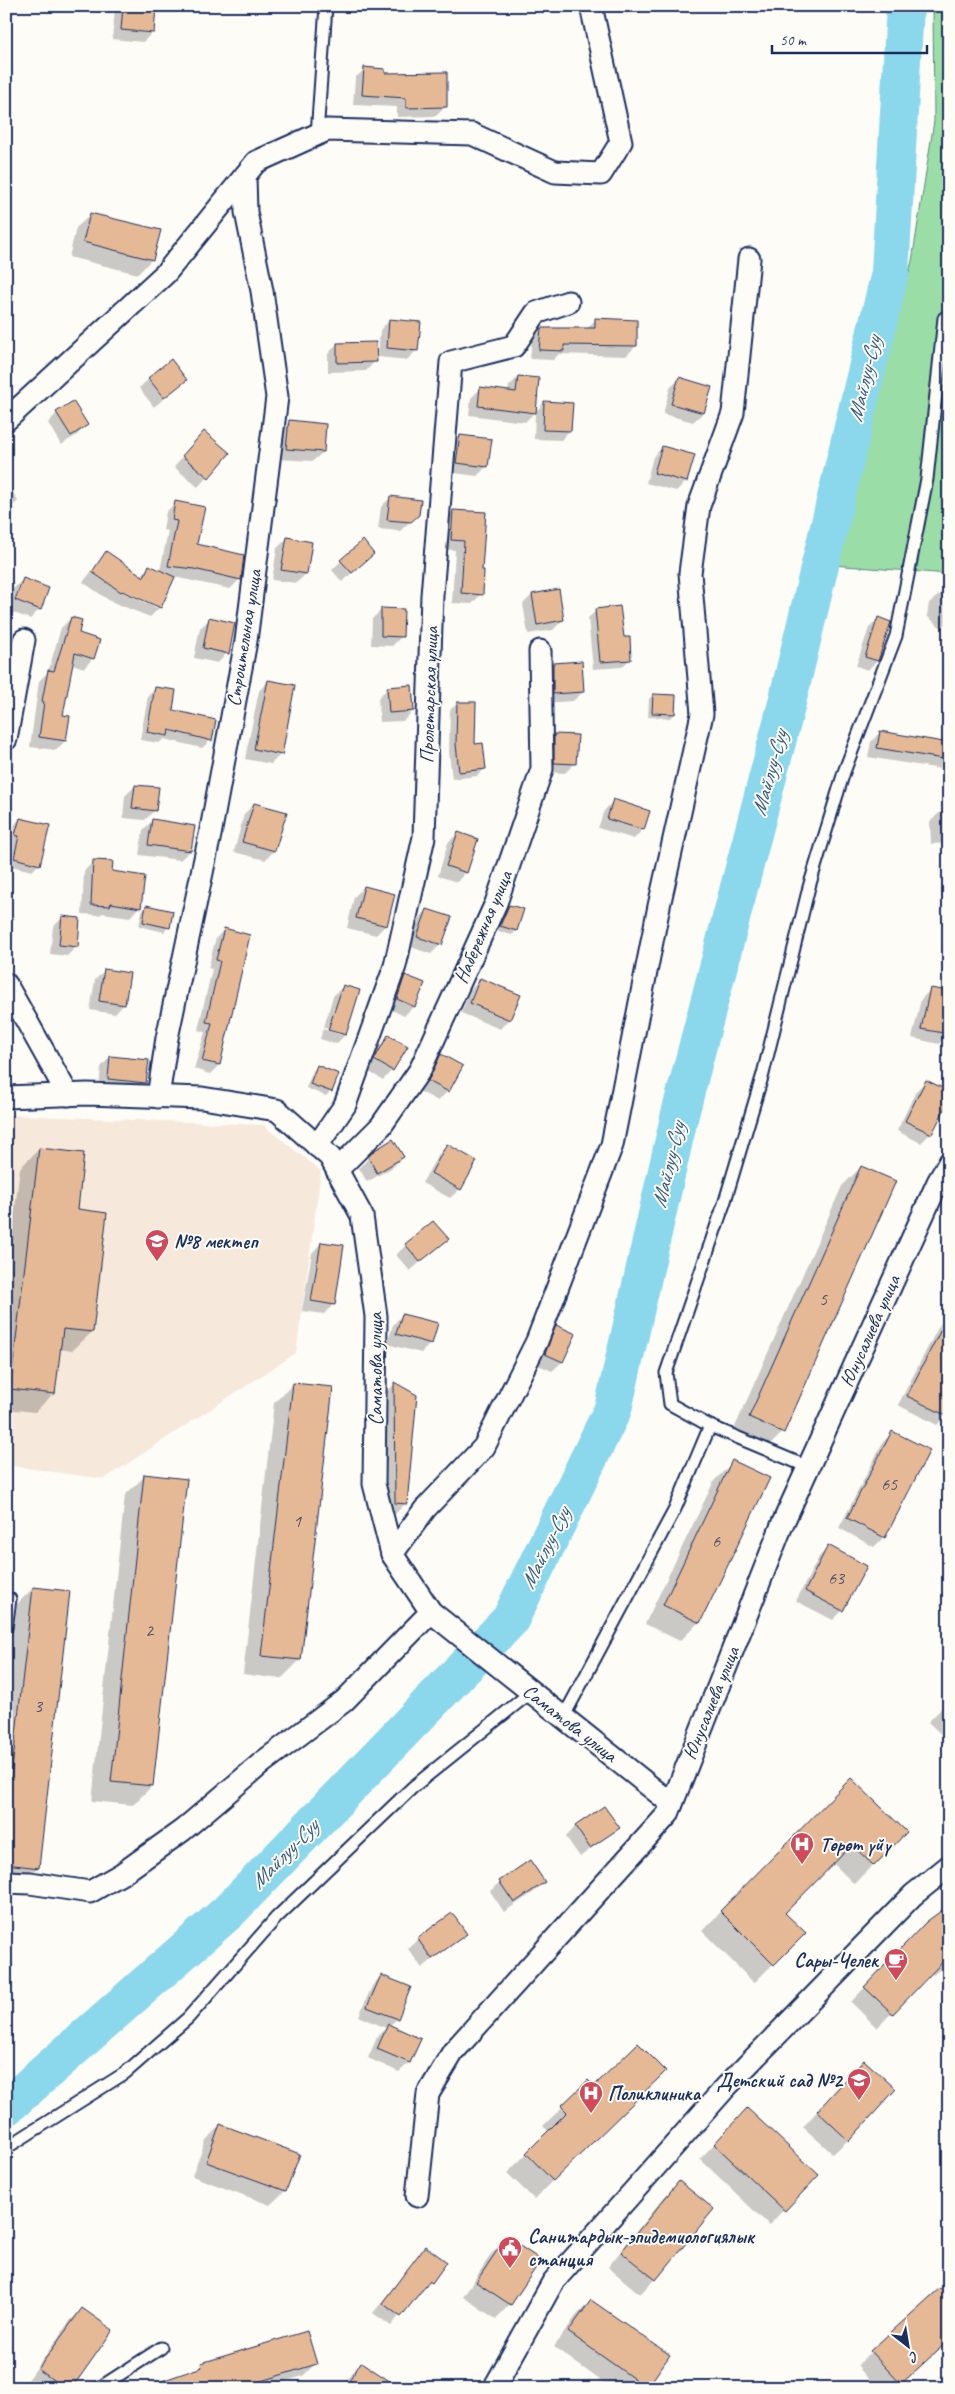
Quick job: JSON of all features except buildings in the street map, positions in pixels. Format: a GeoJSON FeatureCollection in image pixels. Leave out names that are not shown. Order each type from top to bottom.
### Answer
{"type":"FeatureCollection","features":[{"type":"Feature","properties":{"kind":"street"},"geometry":{"type":"LineString","coordinates":[[6,420],[166,273],[256,162],[327,130],[472,134],[555,172],[601,174],[621,142],[591,6]]}},
{"type":"Feature","properties":{"kind":"street","name":"Строительная улица"},"geometry":{"type":"LineString","coordinates":[[158,1097],[167,1038],[210,835],[246,642],[277,397],[262,291],[246,212],[245,176]]}},
{"type":"Feature","properties":{"kind":"street"},"geometry":{"type":"LineString","coordinates":[[392,1554],[425,1508],[484,1447],[537,1341],[612,1145],[659,906],[702,714],[690,573],[699,506],[733,413],[748,259]]}},
{"type":"Feature","properties":{"kind":"street","name":"Пролетарская улица"},"geometry":{"type":"LineString","coordinates":[[317,1146],[345,1104],[395,966],[424,838],[432,595],[451,362],[514,346],[536,313],[568,302]]}},
{"type":"Feature","properties":{"kind":"street"},"geometry":{"type":"LineString","coordinates":[[6,739],[24,640]]}},
{"type":"Feature","properties":{"kind":"street","name":"Набережная улица"},"geometry":{"type":"LineString","coordinates":[[337,1170],[381,1126],[420,1070],[496,903],[542,769],[540,651]]}},
{"type":"Feature","properties":{"kind":"street"},"geometry":{"type":"LineString","coordinates":[[6,984],[68,1095]]}},
{"type":"Feature","properties":{"kind":"street","name":"Саматова улица"},"geometry":{"type":"LineString","coordinates":[[6,1097],[68,1095],[202,1098],[277,1110],[330,1158],[362,1216],[376,1316],[374,1484],[392,1554],[431,1612],[672,1804]]}},
{"type":"Feature","properties":{"kind":"street","name":"Юнусалиева улица"},"geometry":{"type":"LineString","coordinates":[[417,2196],[428,2094],[453,2052],[668,1814],[782,1525],[938,1182],[949,1163]]}},
{"type":"Feature","properties":{"kind":"street"},"geometry":{"type":"LineString","coordinates":[[6,1882],[30,1883],[90,1892],[123,1873],[183,1830],[263,1762],[344,1701],[431,1612]]}},
{"type":"Feature","properties":{"kind":"street"},"geometry":{"type":"LineString","coordinates":[[494,2388],[554,2282],[726,2088],[914,1895],[949,1866]]}},
{"type":"Feature","properties":{"kind":"lane"},"geometry":{"type":"LineString","coordinates":[[317,135],[326,6]]}},
{"type":"Feature","properties":{"kind":"lane"},"geometry":{"type":"LineString","coordinates":[[808,1467],[710,1426],[670,1404],[666,1373],[725,1201],[760,1083],[809,886],[844,772],[896,636],[926,479],[944,318]]}},
{"type":"Feature","properties":{"kind":"lane"},"geometry":{"type":"LineString","coordinates":[[563,1718],[675,1509],[710,1426]]}},
{"type":"Feature","properties":{"kind":"lane"},"geometry":{"type":"LineString","coordinates":[[6,1628],[10,1599]]}},
{"type":"Feature","properties":{"kind":"lane"},"geometry":{"type":"LineString","coordinates":[[6,2148],[125,2073],[181,2024],[276,1918],[399,1801],[531,1692]]}},
{"type":"Feature","properties":{"kind":"lane"},"geometry":{"type":"LineString","coordinates":[[99,2388],[161,2348]]}},
{"type":"Feature","properties":{"kind":"shaded area","name":"№8 мектеп"},"geometry":{"type":"Polygon","coordinates":[[[10,1115],[263,1125],[321,1171],[296,1353],[104,1479],[6,1465],[6,1152],[10,1115]]]}},
{"type":"Feature","properties":{"kind":"green space"},"geometry":{"type":"Polygon","coordinates":[[[933,6],[949,6],[949,574],[832,565],[912,261],[934,121],[933,6]]]}},
{"type":"Feature","properties":{"kind":"waterway","name":"Майлуу-Суу"},"geometry":{"type":"LineString","coordinates":[[6,2107],[228,1912],[510,1620],[613,1409],[679,1118],[785,711],[890,273],[905,6]]}},
{"type":"Feature","properties":{"kind":"place","name":"№8 мектеп"},"geometry":{"type":"Point","coordinates":[157,1262]}},
{"type":"Feature","properties":{"kind":"place","name":"Төрөт үйү"},"geometry":{"type":"Point","coordinates":[802,1865]}},
{"type":"Feature","properties":{"kind":"place","name":"Сары-Челек"},"geometry":{"type":"Point","coordinates":[896,1981]}},
{"type":"Feature","properties":{"kind":"place","name":"Детский сад №2"},"geometry":{"type":"Point","coordinates":[859,2101]}},
{"type":"Feature","properties":{"kind":"place","name":"Поликлиника"},"geometry":{"type":"Point","coordinates":[591,2114]}},
{"type":"Feature","properties":{"kind":"place","name":"Санитардык-эпидемиологиялык станция"},"geometry":{"type":"Point","coordinates":[510,2269]}}]}
